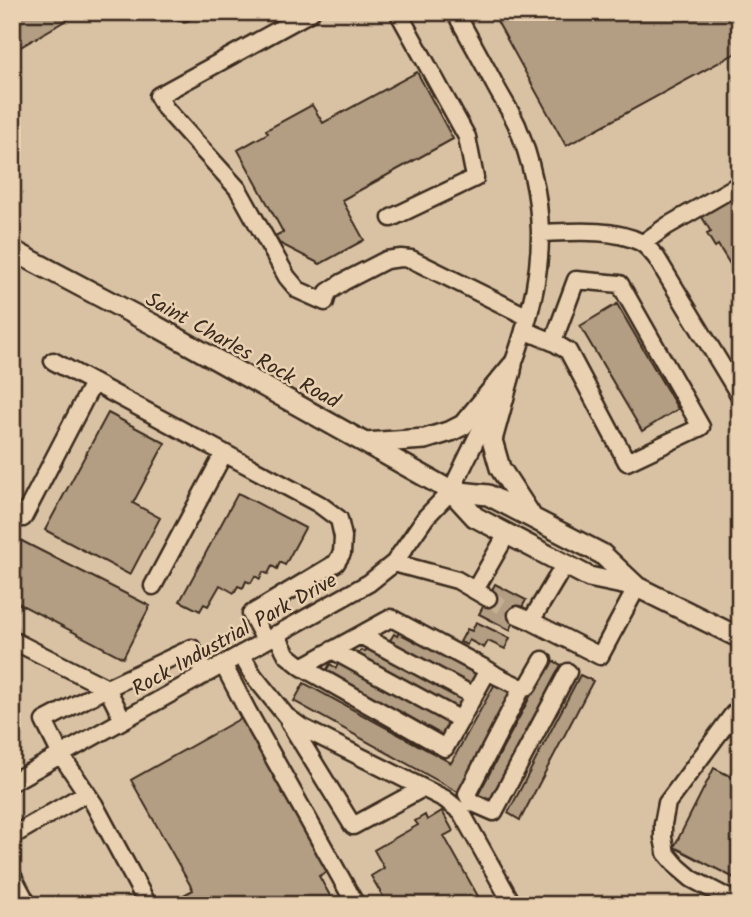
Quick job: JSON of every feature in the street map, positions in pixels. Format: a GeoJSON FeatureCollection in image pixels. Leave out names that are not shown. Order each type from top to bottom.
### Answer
{"type":"FeatureCollection","features":[{"type":"Feature","properties":{"kind":"main road","name":"Saint Charles Rock Road"},"geometry":{"type":"LineString","coordinates":[[12,250],[156,326],[450,491],[475,517],[589,577],[637,587],[740,638]]}},
{"type":"Feature","properties":{"kind":"main road"},"geometry":{"type":"LineString","coordinates":[[364,443],[425,439],[463,425],[512,366]]}},
{"type":"Feature","properties":{"kind":"main road"},"geometry":{"type":"LineString","coordinates":[[512,366],[492,440],[500,468],[533,518]]}},
{"type":"Feature","properties":{"kind":"main road","name":"Saint Charles Rock Road"},"geometry":{"type":"LineString","coordinates":[[450,491],[488,495],[533,518],[602,554],[637,587]]}},
{"type":"Feature","properties":{"kind":"street"},"geometry":{"type":"LineString","coordinates":[[311,12],[158,96],[165,108],[238,189],[287,277],[298,290],[324,302],[328,292],[386,260],[411,259],[568,351],[627,463],[701,427],[620,285],[576,280],[553,342]]}},
{"type":"Feature","properties":{"kind":"street"},"geometry":{"type":"LineString","coordinates":[[391,218],[475,178],[467,137],[398,12]]}},
{"type":"Feature","properties":{"kind":"street","name":"Rock Industrial Park Drive"},"geometry":{"type":"LineString","coordinates":[[12,782],[369,583],[394,563],[426,517],[450,491],[512,366],[526,324],[540,264],[541,233],[535,181],[516,122],[455,12]]}},
{"type":"Feature","properties":{"kind":"street"},"geometry":{"type":"LineString","coordinates":[[643,243],[740,184]]}},
{"type":"Feature","properties":{"kind":"street"},"geometry":{"type":"LineString","coordinates":[[541,233],[597,232],[627,236],[643,243],[656,257],[740,397]]}},
{"type":"Feature","properties":{"kind":"street"},"geometry":{"type":"LineString","coordinates":[[53,361],[319,504],[338,519],[343,537],[342,553],[336,563],[251,614],[287,655],[302,667],[445,748],[488,670]]}},
{"type":"Feature","properties":{"kind":"street"},"geometry":{"type":"LineString","coordinates":[[23,518],[93,383]]}},
{"type":"Feature","properties":{"kind":"street"},"geometry":{"type":"LineString","coordinates":[[153,586],[224,453]]}},
{"type":"Feature","properties":{"kind":"street"},"geometry":{"type":"LineString","coordinates":[[394,563],[457,580],[481,594],[507,534]]}},
{"type":"Feature","properties":{"kind":"street"},"geometry":{"type":"LineString","coordinates":[[565,564],[524,618],[600,656],[637,587]]}},
{"type":"Feature","properties":{"kind":"street"},"geometry":{"type":"LineString","coordinates":[[302,667],[391,618],[522,688],[528,686],[543,660]]}},
{"type":"Feature","properties":{"kind":"street"},"geometry":{"type":"LineString","coordinates":[[360,635],[474,696]]}},
{"type":"Feature","properties":{"kind":"street"},"geometry":{"type":"LineString","coordinates":[[12,640],[107,688],[123,720]]}},
{"type":"Feature","properties":{"kind":"street"},"geometry":{"type":"LineString","coordinates":[[148,905],[44,721],[192,648],[205,674]]}},
{"type":"Feature","properties":{"kind":"street"},"geometry":{"type":"LineString","coordinates":[[332,650],[461,720]]}},
{"type":"Feature","properties":{"kind":"street"},"geometry":{"type":"LineString","coordinates":[[241,654],[253,675],[286,716],[353,826],[423,788]]}},
{"type":"Feature","properties":{"kind":"street"},"geometry":{"type":"LineString","coordinates":[[223,664],[356,905]]}},
{"type":"Feature","properties":{"kind":"street"},"geometry":{"type":"LineString","coordinates":[[522,688],[467,794],[471,802],[494,812],[568,672]]}},
{"type":"Feature","properties":{"kind":"street"},"geometry":{"type":"LineString","coordinates":[[738,709],[667,803],[663,838],[666,853],[692,879],[740,904]]}},
{"type":"Feature","properties":{"kind":"street"},"geometry":{"type":"LineString","coordinates":[[286,716],[301,727],[445,799],[461,812],[513,905]]}},
{"type":"Feature","properties":{"kind":"street"},"geometry":{"type":"LineString","coordinates":[[12,836],[86,793]]}},
{"type":"Feature","properties":{"kind":"street"},"geometry":{"type":"LineString","coordinates":[[12,875],[28,905]]}},
{"type":"Feature","properties":{"kind":"shaded area"},"geometry":{"type":"Polygon","coordinates":[[[12,12],[740,12],[740,905],[12,905],[12,12]]]}},
{"type":"Feature","properties":{"kind":"building"},"geometry":{"type":"Polygon","coordinates":[[[12,12],[80,12],[12,52],[12,12]]]}},
{"type":"Feature","properties":{"kind":"building"},"geometry":{"type":"Polygon","coordinates":[[[492,12],[740,12],[740,51],[566,146],[492,12]]]}},
{"type":"Feature","properties":{"kind":"building"},"geometry":{"type":"Polygon","coordinates":[[[417,72],[453,139],[342,200],[364,240],[320,264],[279,243],[275,236],[283,232],[238,150],[268,133],[266,130],[312,105],[323,123],[417,72]]]}},
{"type":"Feature","properties":{"kind":"building"},"geometry":{"type":"Polygon","coordinates":[[[740,188],[740,280],[718,245],[715,247],[707,234],[711,232],[699,212],[740,188]]]}},
{"type":"Feature","properties":{"kind":"building"},"geometry":{"type":"Polygon","coordinates":[[[617,304],[678,409],[642,431],[580,326],[617,304]]]}},
{"type":"Feature","properties":{"kind":"building"},"geometry":{"type":"Polygon","coordinates":[[[108,413],[165,443],[133,503],[160,518],[130,575],[45,530],[108,413]]]}},
{"type":"Feature","properties":{"kind":"building"},"geometry":{"type":"Polygon","coordinates":[[[238,493],[305,528],[285,565],[280,562],[277,569],[272,566],[268,574],[263,572],[260,579],[255,576],[251,583],[246,581],[243,588],[238,586],[234,593],[220,585],[208,606],[204,604],[200,611],[180,601],[238,493]]]}},
{"type":"Feature","properties":{"kind":"building"},"geometry":{"type":"Polygon","coordinates":[[[12,536],[150,606],[123,658],[12,600],[12,536]]]}},
{"type":"Feature","properties":{"kind":"building"},"geometry":{"type":"Polygon","coordinates":[[[495,584],[526,600],[510,630],[479,614],[495,584]]]}},
{"type":"Feature","properties":{"kind":"building"},"geometry":{"type":"Polygon","coordinates":[[[476,622],[510,638],[505,649],[488,641],[484,648],[469,640],[467,645],[460,642],[467,629],[472,631],[476,622]]]}},
{"type":"Feature","properties":{"kind":"building"},"geometry":{"type":"Polygon","coordinates":[[[402,627],[479,669],[469,686],[389,642],[394,634],[397,636],[402,627]]]}},
{"type":"Feature","properties":{"kind":"building"},"geometry":{"type":"Polygon","coordinates":[[[368,646],[463,698],[456,710],[357,657],[361,650],[365,652],[368,646]]]}},
{"type":"Feature","properties":{"kind":"building"},"geometry":{"type":"Polygon","coordinates":[[[550,659],[563,666],[490,804],[477,797],[550,659]]]}},
{"type":"Feature","properties":{"kind":"building"},"geometry":{"type":"Polygon","coordinates":[[[339,662],[449,723],[442,735],[326,671],[330,664],[336,668],[339,662]]]}},
{"type":"Feature","properties":{"kind":"building"},"geometry":{"type":"Polygon","coordinates":[[[580,675],[593,681],[520,820],[508,813],[580,675]]]}},
{"type":"Feature","properties":{"kind":"building"},"geometry":{"type":"Polygon","coordinates":[[[497,680],[515,689],[458,792],[294,701],[304,683],[451,763],[497,680]]]}},
{"type":"Feature","properties":{"kind":"building"},"geometry":{"type":"Polygon","coordinates":[[[243,717],[329,871],[319,876],[333,901],[327,905],[184,905],[180,897],[193,890],[131,780],[243,717]]]}},
{"type":"Feature","properties":{"kind":"building"},"geometry":{"type":"Polygon","coordinates":[[[714,768],[740,781],[740,881],[674,847],[714,768]]]}},
{"type":"Feature","properties":{"kind":"building"},"geometry":{"type":"Polygon","coordinates":[[[442,811],[453,831],[444,836],[483,905],[388,905],[371,876],[384,868],[374,850],[418,825],[415,821],[425,815],[427,820],[442,811]]]}},
{"type":"Feature","properties":{"kind":"tunnel"},"geometry":{"type":"LineString","coordinates":[[488,598],[517,615]]}}]}
